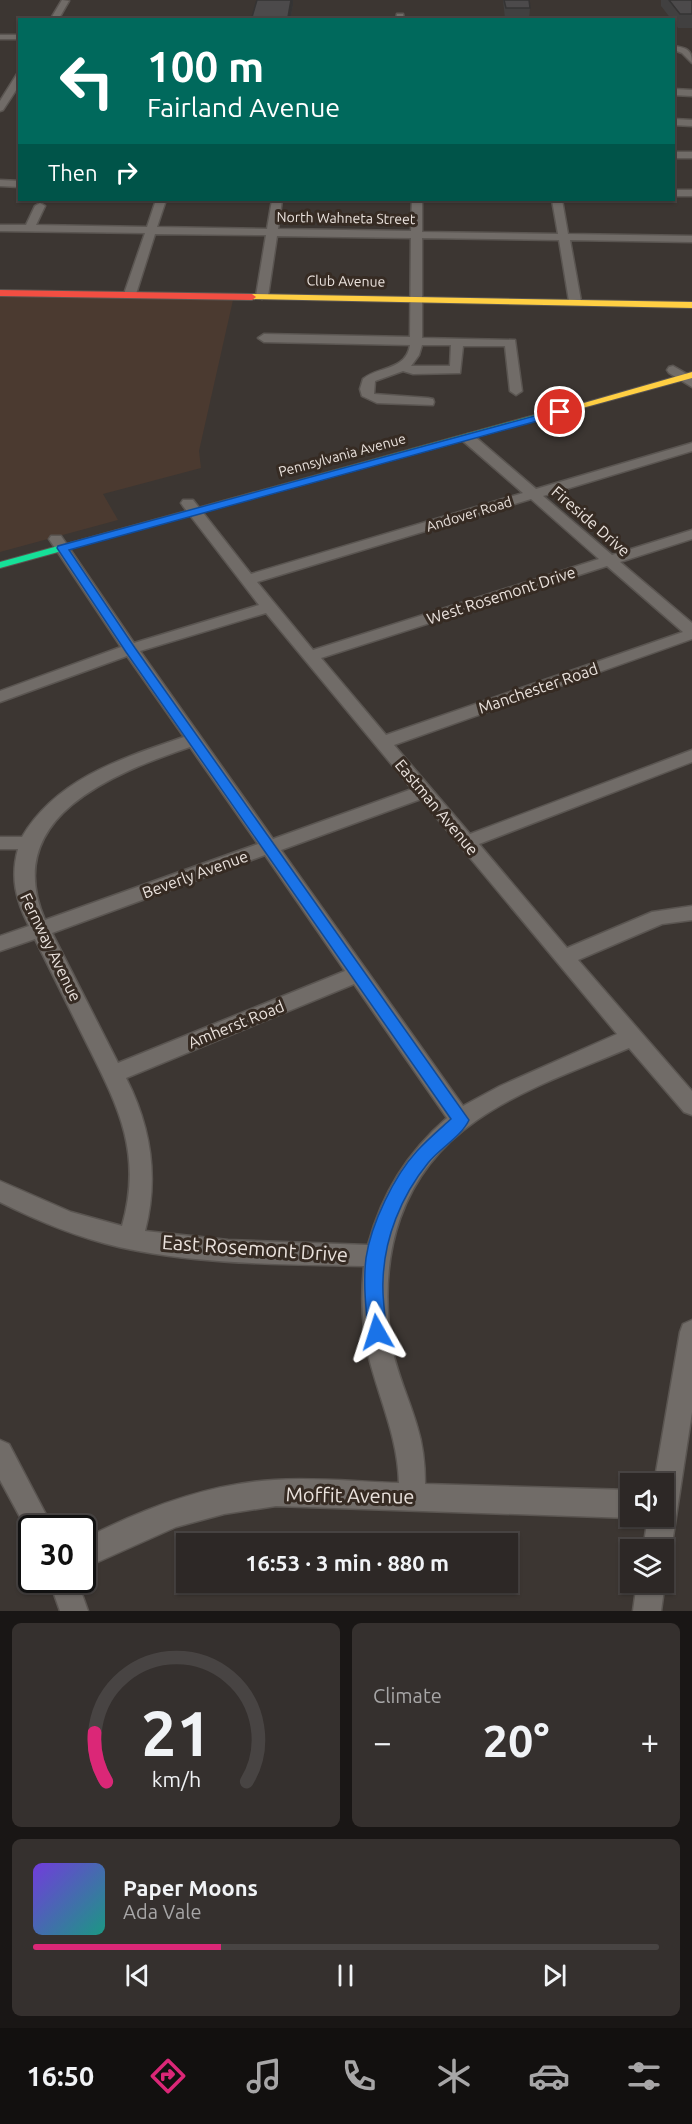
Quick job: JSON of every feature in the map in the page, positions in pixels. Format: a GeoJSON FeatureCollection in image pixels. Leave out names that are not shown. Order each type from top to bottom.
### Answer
{"type":"FeatureCollection","features":[{"type":"Feature","properties":{"kind":"street"},"geometry":{"type":"LineString","coordinates":[[55,18],[65,1]]}},
{"type":"Feature","properties":{"kind":"street"},"geometry":{"type":"LineString","coordinates":[[0,37],[18,38]]}},
{"type":"Feature","properties":{"kind":"street"},"geometry":{"type":"LineString","coordinates":[[675,48],[685,51],[692,60]]}},
{"type":"Feature","properties":{"kind":"street"},"geometry":{"type":"LineString","coordinates":[[0,84],[18,82]]}},
{"type":"Feature","properties":{"kind":"street"},"geometry":{"type":"LineString","coordinates":[[0,108],[18,82]]}},
{"type":"Feature","properties":{"kind":"street"},"geometry":{"type":"LineString","coordinates":[[675,92],[692,93]]}},
{"type":"Feature","properties":{"kind":"street"},"geometry":{"type":"LineString","coordinates":[[675,122],[692,123]]}},
{"type":"Feature","properties":{"kind":"street"},"geometry":{"type":"LineString","coordinates":[[675,154],[692,155]]}},
{"type":"Feature","properties":{"kind":"street"},"geometry":{"type":"LineString","coordinates":[[0,183],[18,183]]}},
{"type":"Feature","properties":{"kind":"street"},"geometry":{"type":"LineString","coordinates":[[675,193],[692,193]]}},
{"type":"Feature","properties":{"kind":"street"},"geometry":{"type":"LineString","coordinates":[[130,294],[161,201]]}},
{"type":"Feature","properties":{"kind":"street"},"geometry":{"type":"LineString","coordinates":[[262,296],[277,201]]}},
{"type":"Feature","properties":{"kind":"street"},"geometry":{"type":"LineString","coordinates":[[417,201],[415,354],[402,367],[369,379],[366,389],[368,396],[377,399],[428,402]]}},
{"type":"Feature","properties":{"kind":"street"},"geometry":{"type":"LineString","coordinates":[[557,201],[575,301]]}},
{"type":"Feature","properties":{"kind":"street"},"geometry":{"type":"LineString","coordinates":[[30,228],[40,206]]}},
{"type":"Feature","properties":{"kind":"street","name":"North Wahneta Street"},"geometry":{"type":"LineString","coordinates":[[0,228],[692,239]]}},
{"type":"Feature","properties":{"kind":"street","name":"Club Avenue"},"geometry":{"type":"LineString","coordinates":[[0,292],[575,301],[692,305]]}},
{"type":"Feature","properties":{"kind":"street"},"geometry":{"type":"LineString","coordinates":[[264,338],[511,342],[516,391]]}},
{"type":"Feature","properties":{"kind":"street"},"geometry":{"type":"LineString","coordinates":[[402,367],[413,370],[456,370],[457,341]]}},
{"type":"Feature","properties":{"kind":"street","name":"Pennsylvania Avenue"},"geometry":{"type":"LineString","coordinates":[[191,508],[468,438],[687,374]]}},
{"type":"Feature","properties":{"kind":"street","name":"Pennsylvania Avenue"},"geometry":{"type":"LineString","coordinates":[[0,554],[59,543],[687,374]]}},
{"type":"Feature","properties":{"kind":"street","name":"Fireside Drive"},"geometry":{"type":"LineString","coordinates":[[468,438],[692,632]]}},
{"type":"Feature","properties":{"kind":"street","name":"Andover Road"},"geometry":{"type":"LineString","coordinates":[[246,580],[692,447]]}},
{"type":"Feature","properties":{"kind":"street","name":"Eastman Avenue"},"geometry":{"type":"LineString","coordinates":[[191,508],[246,580],[564,958],[692,1106]]}},
{"type":"Feature","properties":{"kind":"street","name":"West Rosemont Drive"},"geometry":{"type":"LineString","coordinates":[[310,656],[692,534]]}},
{"type":"Feature","properties":{"kind":"street"},"geometry":{"type":"LineString","coordinates":[[59,543],[131,650],[461,1120]]}},
{"type":"Feature","properties":{"kind":"street","name":"Pennsylvania Avenue"},"geometry":{"type":"LineString","coordinates":[[0,565],[59,543]]}},
{"type":"Feature","properties":{"kind":"street"},"geometry":{"type":"LineString","coordinates":[[0,697],[37,681],[269,607]]}},
{"type":"Feature","properties":{"kind":"street","name":"Manchester Road"},"geometry":{"type":"LineString","coordinates":[[384,742],[692,632]]}},
{"type":"Feature","properties":{"kind":"street","name":"Fernway Avenue"},"geometry":{"type":"LineString","coordinates":[[131,1238],[140,1206],[141,1156],[135,1122],[26,901],[21,883],[21,865],[27,843],[52,810],[88,781],[135,759],[194,740]]}},
{"type":"Feature","properties":{"kind":"street"},"geometry":{"type":"LineString","coordinates":[[467,842],[692,756]]}},
{"type":"Feature","properties":{"kind":"street","name":"Beverly Avenue"},"geometry":{"type":"LineString","coordinates":[[0,944],[425,791]]}},
{"type":"Feature","properties":{"kind":"street"},"geometry":{"type":"LineString","coordinates":[[0,843],[27,843]]}},
{"type":"Feature","properties":{"kind":"street"},"geometry":{"type":"LineString","coordinates":[[564,958],[659,917],[692,913]]}},
{"type":"Feature","properties":{"kind":"street","name":"Amherst Road"},"geometry":{"type":"LineString","coordinates":[[113,1074],[358,974]]}},
{"type":"Feature","properties":{"kind":"street"},"geometry":{"type":"LineString","coordinates":[[412,1496],[412,1466],[407,1437],[379,1347],[374,1284],[376,1256],[389,1212],[410,1174],[437,1140],[461,1120],[503,1095],[632,1036]]}},
{"type":"Feature","properties":{"kind":"street","name":"East Rosemont Drive"},"geometry":{"type":"LineString","coordinates":[[0,1191],[57,1218],[86,1228],[131,1238],[223,1250],[376,1256]]}},
{"type":"Feature","properties":{"kind":"street"},"geometry":{"type":"LineString","coordinates":[[669,1473],[692,1332]]}},
{"type":"Feature","properties":{"kind":"street"},"geometry":{"type":"LineString","coordinates":[[0,1453],[32,1515]]}},
{"type":"Feature","properties":{"kind":"street","name":"Moffit Avenue"},"geometry":{"type":"LineString","coordinates":[[96,1548],[120,1535],[187,1508],[239,1496],[276,1493],[620,1504]]}},
{"type":"Feature","properties":{"kind":"street"},"geometry":{"type":"LineString","coordinates":[[68,1593],[74,1611]]}},
{"type":"Feature","properties":{"kind":"street"},"geometry":{"type":"LineString","coordinates":[[647,1611],[649,1593]]}},
{"type":"Feature","properties":{"kind":"shaded area"},"geometry":{"type":"Polygon","coordinates":[[[0,296],[233,300],[199,451],[201,468],[103,494],[118,520],[0,552],[0,296]]]}},
{"type":"Feature","properties":{"kind":"building"},"geometry":{"type":"Polygon","coordinates":[[[257,0],[291,0],[288,17],[252,17],[257,0]]]}},
{"type":"Feature","properties":{"kind":"building"},"geometry":{"type":"Polygon","coordinates":[[[504,0],[529,0],[530,8],[506,8],[504,0]]]}},
{"type":"Feature","properties":{"kind":"building"},"geometry":{"type":"Polygon","coordinates":[[[669,0],[692,0],[692,14],[680,14],[669,0]]]}},
{"type":"Feature","properties":{"kind":"traffic: fast"},"geometry":{"type":"LineString","coordinates":[[0,565],[575,407]]}},
{"type":"Feature","properties":{"kind":"traffic: slow"},"geometry":{"type":"LineString","coordinates":[[252,297],[692,305]]}},
{"type":"Feature","properties":{"kind":"traffic: slow"},"geometry":{"type":"LineString","coordinates":[[575,407],[692,375]]}},
{"type":"Feature","properties":{"kind":"traffic: jam"},"geometry":{"type":"LineString","coordinates":[[0,293],[252,297]]}},
{"type":"Feature","properties":{"kind":"route"},"geometry":{"type":"LineString","coordinates":[[377,1332],[374,1284],[376,1256],[389,1212],[399,1192],[423,1156],[437,1140],[461,1120],[62,548],[560,412]]}}]}
